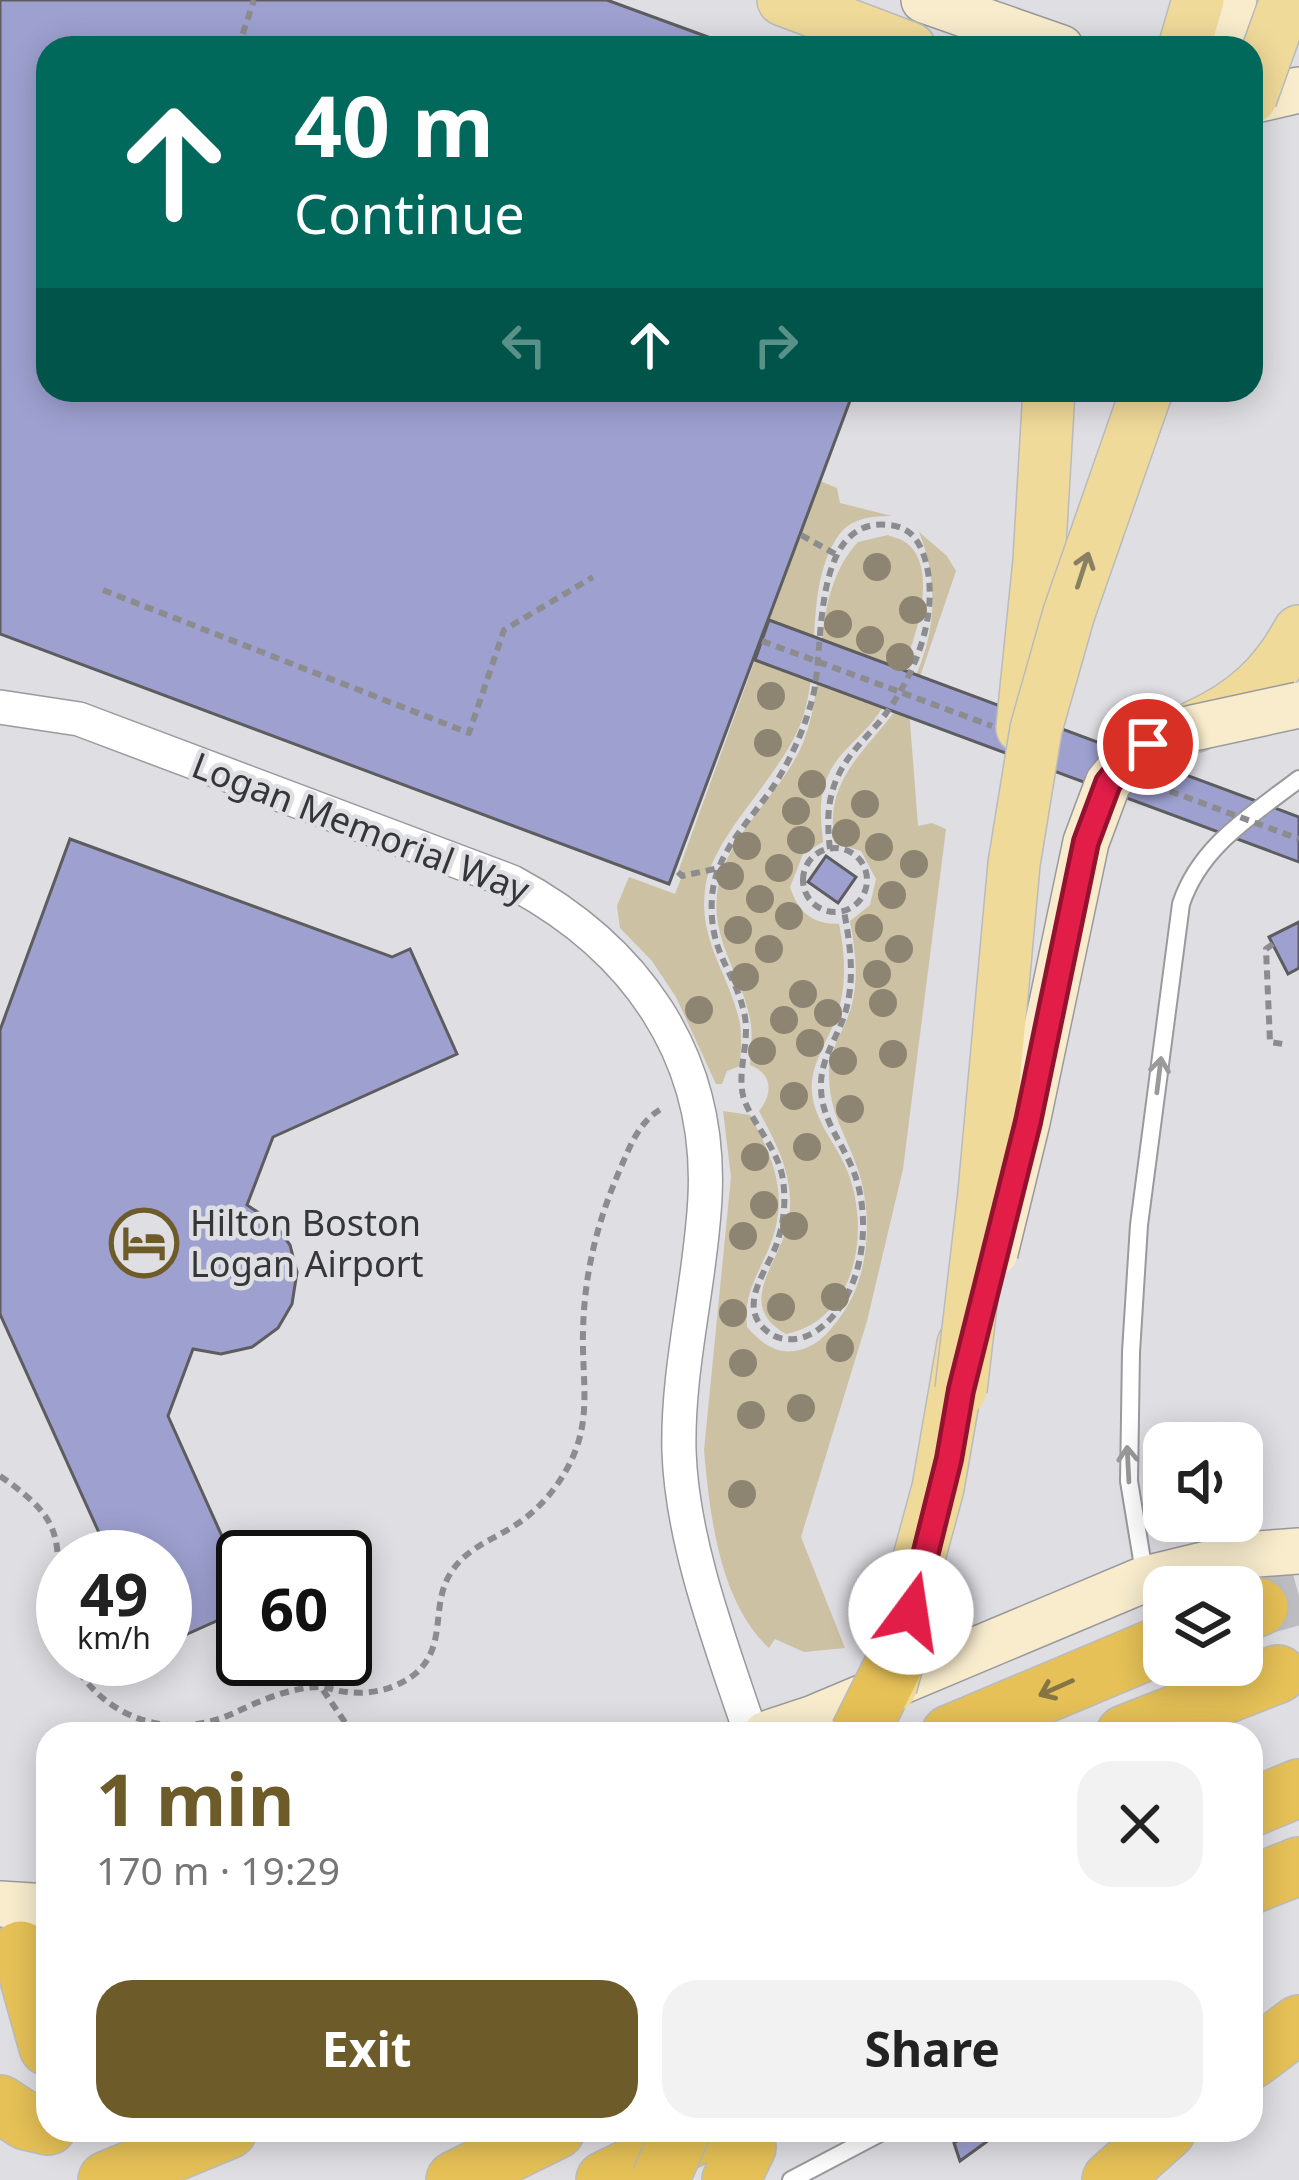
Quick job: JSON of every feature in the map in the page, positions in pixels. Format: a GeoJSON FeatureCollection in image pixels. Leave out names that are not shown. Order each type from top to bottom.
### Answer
{"type":"FeatureCollection","features":[{"type":"Feature","properties":{"kind":"highway"},"geometry":{"type":"LineString","coordinates":[[864,1722],[903,1632]]}},
{"type":"Feature","properties":{"kind":"highway"},"geometry":{"type":"LineString","coordinates":[[979,1722],[1143,1653]]}},
{"type":"Feature","properties":{"kind":"highway"},"geometry":{"type":"LineString","coordinates":[[1156,1722],[1278,1674]]}},
{"type":"Feature","properties":{"kind":"highway"},"geometry":{"type":"LineString","coordinates":[[1263,1803],[1299,1789]]}},
{"type":"Feature","properties":{"kind":"highway"},"geometry":{"type":"LineString","coordinates":[[1263,1880],[1299,1866]]}},
{"type":"Feature","properties":{"kind":"highway"},"geometry":{"type":"LineString","coordinates":[[23,1932],[36,1992]]}},
{"type":"Feature","properties":{"kind":"highway"},"geometry":{"type":"LineString","coordinates":[[1263,2051],[1299,2024]]}},
{"type":"Feature","properties":{"kind":"highway"},"geometry":{"type":"LineString","coordinates":[[0,2104],[36,2123]]}},
{"type":"Feature","properties":{"kind":"highway"},"geometry":{"type":"LineString","coordinates":[[107,2180],[199,2142]]}},
{"type":"Feature","properties":{"kind":"highway"},"geometry":{"type":"LineString","coordinates":[[183,2180],[253,2142]]}},
{"type":"Feature","properties":{"kind":"highway"},"geometry":{"type":"LineString","coordinates":[[455,2180],[532,2142]]}},
{"type":"Feature","properties":{"kind":"highway"},"geometry":{"type":"LineString","coordinates":[[660,2180],[677,2142]]}},
{"type":"Feature","properties":{"kind":"highway"},"geometry":{"type":"LineString","coordinates":[[1112,2180],[1154,2142]]}},
{"type":"Feature","properties":{"kind":"highway"},"geometry":{"type":"LineString","coordinates":[[1152,2180],[1181,2142]]}},
{"type":"Feature","properties":{"kind":"highway"},"geometry":{"type":"LineString","coordinates":[[605,2180],[744,2158]]}},
{"type":"Feature","properties":{"kind":"main road"},"geometry":{"type":"LineString","coordinates":[[783,0],[878,36]]}},
{"type":"Feature","properties":{"kind":"main road"},"geometry":{"type":"LineString","coordinates":[[924,0],[1027,36]]}},
{"type":"Feature","properties":{"kind":"main road"},"geometry":{"type":"LineString","coordinates":[[1196,35],[1234,0]]}},
{"type":"Feature","properties":{"kind":"main road"},"geometry":{"type":"LineString","coordinates":[[1263,65],[1286,0]]}},
{"type":"Feature","properties":{"kind":"main road"},"geometry":{"type":"LineString","coordinates":[[1263,47],[1299,31]]}},
{"type":"Feature","properties":{"kind":"main road"},"geometry":{"type":"LineString","coordinates":[[1263,97],[1299,90]]}},
{"type":"Feature","properties":{"kind":"main road"},"geometry":{"type":"LineString","coordinates":[[957,1401],[1039,561],[1048,402]]}},
{"type":"Feature","properties":{"kind":"main road"},"geometry":{"type":"LineString","coordinates":[[1039,561],[1072,402]]}},
{"type":"Feature","properties":{"kind":"main road"},"geometry":{"type":"LineString","coordinates":[[881,1722],[949,1459],[984,1193],[1014,864],[1036,728],[1069,613],[1143,402]]}},
{"type":"Feature","properties":{"kind":"main road"},"geometry":{"type":"LineString","coordinates":[[957,1401],[1096,809],[1126,761],[1148,744],[1232,710],[1299,631]]}},
{"type":"Feature","properties":{"kind":"main road"},"geometry":{"type":"LineString","coordinates":[[957,1401],[1028,1122],[1086,842],[1108,783],[1126,761],[1170,733],[1299,703]]}},
{"type":"Feature","properties":{"kind":"main road"},"geometry":{"type":"LineString","coordinates":[[1194,726],[1299,703]]}},
{"type":"Feature","properties":{"kind":"main road"},"geometry":{"type":"LineString","coordinates":[[1199,1566],[1244,1555],[1299,1551]]}},
{"type":"Feature","properties":{"kind":"main road"},"geometry":{"type":"LineString","coordinates":[[802,1722],[1143,1580]]}},
{"type":"Feature","properties":{"kind":"street","name":"Logan Memorial Way"},"geometry":{"type":"LineString","coordinates":[[0,707],[80,719],[512,882],[556,905],[632,972],[682,1054],[705,1151],[705,1199],[681,1401],[680,1453],[694,1544],[747,1722]]}},
{"type":"Feature","properties":{"kind":"lane"},"geometry":{"type":"LineString","coordinates":[[1143,1567],[1129,1481],[1130,1372],[1139,1225],[1181,904],[1189,879],[1209,853],[1299,779]]}},
{"type":"Feature","properties":{"kind":"lane"},"geometry":{"type":"LineString","coordinates":[[744,2158],[825,2142]]}},
{"type":"Feature","properties":{"kind":"path"},"geometry":{"type":"LineString","coordinates":[[242,36],[254,0]]}},
{"type":"Feature","properties":{"kind":"path"},"geometry":{"type":"LineString","coordinates":[[830,849],[828,807],[836,779],[852,752],[884,717],[915,661],[929,602],[917,538],[884,524],[859,529],[837,555],[826,586],[814,692],[800,738],[719,868],[712,894],[716,947],[745,1018],[742,1091],[775,1150],[785,1195],[781,1230],[757,1284],[755,1308],[766,1330],[788,1340],[811,1334],[832,1317],[849,1291],[862,1241],[859,1189],[827,1119],[820,1083],[827,1053],[846,1012],[850,946],[844,911]]}},
{"type":"Feature","properties":{"kind":"path"},"geometry":{"type":"LineString","coordinates":[[801,535],[837,555]]}},
{"type":"Feature","properties":{"kind":"path"},"geometry":{"type":"LineString","coordinates":[[103,590],[469,733],[504,630],[593,577]]}},
{"type":"Feature","properties":{"kind":"path"},"geometry":{"type":"LineString","coordinates":[[830,849],[853,854],[866,870],[860,900],[844,911],[814,905],[803,886],[807,865],[830,849]]}},
{"type":"Feature","properties":{"kind":"path"},"geometry":{"type":"LineString","coordinates":[[678,872],[719,868]]}},
{"type":"Feature","properties":{"kind":"path"},"geometry":{"type":"LineString","coordinates":[[1273,944],[1266,949],[1270,1042],[1283,1044]]}},
{"type":"Feature","properties":{"kind":"path"},"geometry":{"type":"LineString","coordinates":[[204,1722],[264,1699],[321,1687],[374,1692],[394,1687],[429,1659],[438,1639],[439,1600],[452,1570],[479,1544],[530,1516],[575,1452],[584,1415],[584,1321],[593,1244],[628,1149],[654,1113],[666,1106]]}},
{"type":"Feature","properties":{"kind":"path"},"geometry":{"type":"LineString","coordinates":[[0,1476],[37,1501],[54,1530]]}},
{"type":"Feature","properties":{"kind":"path"},"geometry":{"type":"LineString","coordinates":[[88,1686],[111,1706],[150,1722]]}},
{"type":"Feature","properties":{"kind":"path"},"geometry":{"type":"LineString","coordinates":[[321,1687],[345,1722]]}},
{"type":"Feature","properties":{"kind":"shaded area"},"geometry":{"type":"Polygon","coordinates":[[[820,481],[837,488],[840,503],[892,516],[854,522],[836,539],[820,581],[803,717],[710,869],[706,923],[737,1012],[741,1039],[740,1066],[727,1071],[722,1084],[716,1084],[676,997],[652,961],[620,928],[617,906],[629,877],[675,894],[682,876],[678,872],[820,481]]]}},
{"type":"Feature","properties":{"kind":"shaded area"},"geometry":{"type":"Polygon","coordinates":[[[919,532],[947,556],[956,571],[909,709],[918,826],[932,823],[946,829],[903,1169],[867,1321],[801,1537],[845,1648],[804,1652],[775,1639],[769,1648],[752,1629],[728,1582],[714,1529],[704,1450],[731,1177],[723,1111],[750,1115],[773,1167],[779,1201],[773,1237],[750,1291],[747,1327],[772,1347],[803,1349],[821,1339],[843,1313],[864,1262],[863,1187],[835,1112],[829,1073],[854,994],[856,963],[850,921],[870,905],[876,879],[861,851],[835,843],[833,822],[848,770],[908,691],[926,648],[931,578],[919,532]]]}},
{"type":"Feature","properties":{"kind":"shaded area"},"geometry":{"type":"Polygon","coordinates":[[[888,535],[905,542],[918,557],[923,578],[916,631],[884,706],[831,769],[821,802],[823,842],[803,854],[790,887],[807,915],[839,924],[842,992],[816,1063],[812,1093],[854,1191],[857,1243],[843,1291],[829,1310],[810,1325],[786,1334],[762,1308],[762,1293],[787,1227],[786,1170],[759,1111],[767,1098],[767,1079],[750,1065],[750,1019],[723,944],[717,895],[730,854],[803,743],[816,692],[826,613],[842,564],[858,542],[888,535]]]}},
{"type":"Feature","properties":{"kind":"building"},"geometry":{"type":"Polygon","coordinates":[[[0,0],[607,0],[705,36],[36,36],[36,402],[850,402],[669,884],[0,634],[0,0]]]}},
{"type":"Feature","properties":{"kind":"building"},"geometry":{"type":"Polygon","coordinates":[[[769,620],[1299,817],[1299,862],[755,660],[769,620]]]}},
{"type":"Feature","properties":{"kind":"building","name":"Hilton Boston Logan Airport"},"geometry":{"type":"Polygon","coordinates":[[[70,839],[392,957],[410,949],[457,1054],[273,1137],[247,1205],[274,1223],[290,1245],[297,1272],[292,1304],[278,1328],[252,1347],[221,1354],[193,1349],[168,1416],[219,1530],[216,1621],[192,1632],[192,1530],[98,1530],[0,1314],[0,1030],[70,839]]]}},
{"type":"Feature","properties":{"kind":"building"},"geometry":{"type":"Polygon","coordinates":[[[826,856],[856,877],[838,903],[808,882],[826,856]]]}},
{"type":"Feature","properties":{"kind":"building"},"geometry":{"type":"Polygon","coordinates":[[[1299,922],[1299,968],[1288,974],[1269,937],[1299,922]]]}},
{"type":"Feature","properties":{"kind":"building"},"geometry":{"type":"Polygon","coordinates":[[[955,2142],[986,2142],[960,2161],[955,2142]]]}},
{"type":"Feature","properties":{"kind":"tunnel"},"geometry":{"type":"LineString","coordinates":[[1263,1606],[1299,1596]]}},
{"type":"Feature","properties":{"kind":"place","name":"Hilton Boston Logan Airport"},"geometry":{"type":"Point","coordinates":[144,1243]}},
{"type":"Feature","properties":{"kind":"route"},"geometry":{"type":"LineString","coordinates":[[911,1612],[1028,1122],[1086,842],[1108,783],[1148,744]]}}]}
